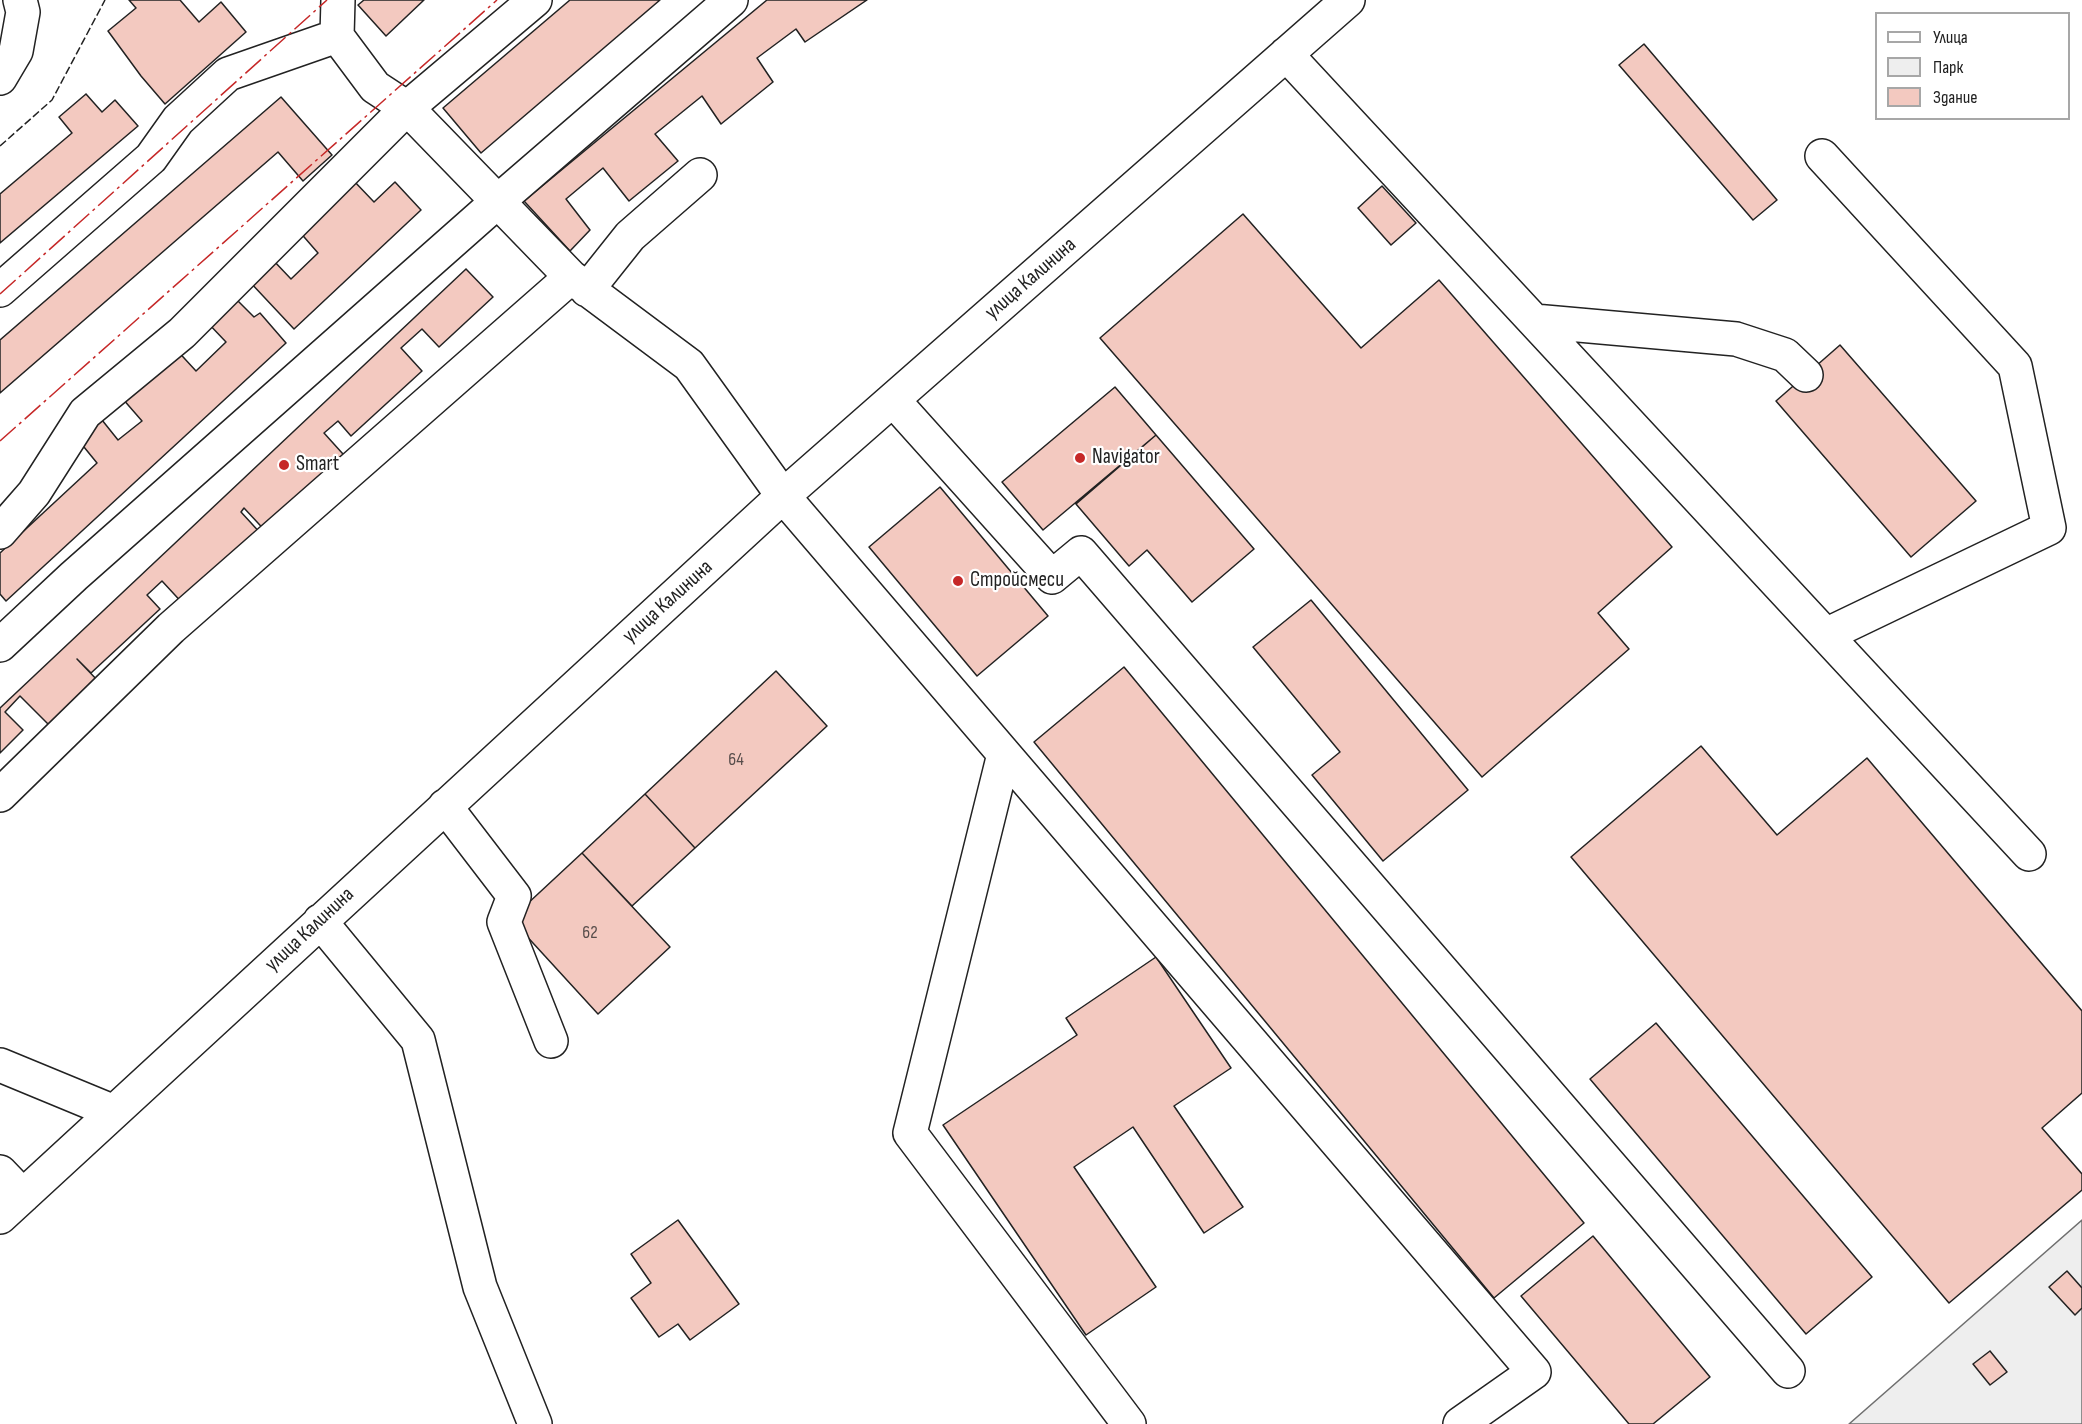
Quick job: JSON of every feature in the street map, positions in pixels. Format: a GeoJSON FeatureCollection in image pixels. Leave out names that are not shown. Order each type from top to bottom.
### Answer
{"type":"FeatureCollection","features":[{"type":"Feature","properties":{"kind":"street"},"geometry":{"type":"LineString","coordinates":[[0,78],[16,51],[23,12],[20,0]]}},
{"type":"Feature","properties":{"kind":"street"},"geometry":{"type":"LineString","coordinates":[[338,0],[337,36],[375,87],[407,108],[579,283],[688,365],[783,496],[1534,1372],[1460,1424]]}},
{"type":"Feature","properties":{"kind":"street"},"geometry":{"type":"LineString","coordinates":[[0,532],[34,493],[86,413],[182,333],[407,108],[535,0]]}},
{"type":"Feature","properties":{"kind":"street"},"geometry":{"type":"LineString","coordinates":[[0,645],[74,576],[497,202],[731,0]]}},
{"type":"Feature","properties":{"kind":"street","name":"улица Калинина"},"geometry":{"type":"LineString","coordinates":[[11,1206],[783,496],[1348,0]]}},
{"type":"Feature","properties":{"kind":"street"},"geometry":{"type":"LineString","coordinates":[[0,290],[151,158],[178,120],[228,74],[337,36]]}},
{"type":"Feature","properties":{"kind":"street"},"geometry":{"type":"LineString","coordinates":[[1286,54],[2029,854]]}},
{"type":"Feature","properties":{"kind":"street"},"geometry":{"type":"LineString","coordinates":[[1822,156],[2014,366],[2049,528],[1826,635]]}},
{"type":"Feature","properties":{"kind":"street"},"geometry":{"type":"LineString","coordinates":[[0,795],[171,628],[579,283],[700,175]]}},
{"type":"Feature","properties":{"kind":"street"},"geometry":{"type":"LineString","coordinates":[[1534,321],[1736,339],[1785,355],[1806,375]]}},
{"type":"Feature","properties":{"kind":"street"},"geometry":{"type":"LineString","coordinates":[[893,400],[1052,577],[1081,553],[1788,1371]]}},
{"type":"Feature","properties":{"kind":"street"},"geometry":{"type":"LineString","coordinates":[[1004,754],[910,1133],[1129,1424]]}},
{"type":"Feature","properties":{"kind":"street"},"geometry":{"type":"LineString","coordinates":[[445,806],[514,896],[504,922],[551,1041]]}},
{"type":"Feature","properties":{"kind":"street"},"geometry":{"type":"LineString","coordinates":[[320,921],[418,1040],[480,1287],[535,1424]]}},
{"type":"Feature","properties":{"kind":"street"},"geometry":{"type":"LineString","coordinates":[[0,1065],[114,1112]]}},
{"type":"Feature","properties":{"kind":"street"},"geometry":{"type":"LineString","coordinates":[[0,1172],[11,1206]]}},
{"type":"Feature","properties":{"kind":"green space"},"geometry":{"type":"Polygon","coordinates":[[[2082,1220],[2082,1424],[1849,1424],[2082,1220]]]}},
{"type":"Feature","properties":{"kind":"building"},"geometry":{"type":"Polygon","coordinates":[[[129,0],[180,0],[199,22],[221,2],[246,32],[165,104],[108,31],[136,8],[129,0]]]}},
{"type":"Feature","properties":{"kind":"building"},"geometry":{"type":"Polygon","coordinates":[[[364,0],[424,0],[386,36],[358,5],[364,0]]]}},
{"type":"Feature","properties":{"kind":"building"},"geometry":{"type":"Polygon","coordinates":[[[570,0],[660,0],[481,153],[443,108],[570,0]]]}},
{"type":"Feature","properties":{"kind":"building"},"geometry":{"type":"Polygon","coordinates":[[[767,0],[867,0],[805,42],[796,29],[757,58],[773,82],[721,124],[702,96],[655,134],[678,161],[629,201],[603,168],[566,199],[590,230],[570,251],[524,201],[767,0]]]}},
{"type":"Feature","properties":{"kind":"building"},"geometry":{"type":"Polygon","coordinates":[[[1644,44],[1777,200],[1753,220],[1619,65],[1644,44]]]}},
{"type":"Feature","properties":{"kind":"building"},"geometry":{"type":"Polygon","coordinates":[[[86,94],[102,112],[115,100],[138,126],[0,243],[0,194],[72,133],[59,117],[86,94]]]}},
{"type":"Feature","properties":{"kind":"building"},"geometry":{"type":"Polygon","coordinates":[[[281,97],[332,155],[303,181],[278,152],[0,393],[0,340],[281,97]]]}},
{"type":"Feature","properties":{"kind":"building"},"geometry":{"type":"Polygon","coordinates":[[[353,180],[374,202],[395,182],[421,210],[294,329],[249,281],[273,260],[291,279],[318,253],[298,230],[353,180]]]}},
{"type":"Feature","properties":{"kind":"building"},"geometry":{"type":"Polygon","coordinates":[[[1382,186],[1416,223],[1391,245],[1358,208],[1382,186]]]}},
{"type":"Feature","properties":{"kind":"building"},"geometry":{"type":"Polygon","coordinates":[[[1243,214],[1361,348],[1439,280],[1672,547],[1598,613],[1629,649],[1482,777],[1100,338],[1243,214]]]}},
{"type":"Feature","properties":{"kind":"building"},"geometry":{"type":"Polygon","coordinates":[[[466,269],[493,297],[439,347],[422,329],[401,348],[422,371],[351,436],[338,421],[324,433],[352,464],[271,537],[244,508],[241,512],[263,536],[186,607],[162,581],[147,595],[160,609],[91,673],[77,659],[100,683],[53,729],[20,696],[5,712],[23,730],[0,753],[0,708],[466,269]]]}},
{"type":"Feature","properties":{"kind":"building"},"geometry":{"type":"Polygon","coordinates":[[[232,295],[254,317],[260,313],[286,343],[6,601],[0,594],[0,553],[97,463],[75,436],[98,415],[118,440],[142,421],[122,398],[173,346],[196,371],[226,342],[206,321],[232,295]]]}},
{"type":"Feature","properties":{"kind":"building"},"geometry":{"type":"Polygon","coordinates":[[[1840,345],[1976,501],[1911,557],[1776,401],[1840,345]]]}},
{"type":"Feature","properties":{"kind":"building","name":"Navigator"},"geometry":{"type":"Polygon","coordinates":[[[1115,387],[1156,435],[1043,530],[1002,482],[1115,387]]]}},
{"type":"Feature","properties":{"kind":"building"},"geometry":{"type":"Polygon","coordinates":[[[1156,435],[1254,549],[1192,602],[1147,550],[1129,566],[1076,504],[1156,435]]]}},
{"type":"Feature","properties":{"kind":"building","name":"Стройсмеси"},"geometry":{"type":"Polygon","coordinates":[[[940,487],[1048,616],[977,676],[869,547],[940,487]]]}},
{"type":"Feature","properties":{"kind":"building"},"geometry":{"type":"Polygon","coordinates":[[[1311,600],[1468,790],[1383,861],[1312,775],[1340,752],[1253,647],[1311,600]]]}},
{"type":"Feature","properties":{"kind":"building"},"geometry":{"type":"Polygon","coordinates":[[[1124,667],[1584,1223],[1494,1298],[1034,742],[1124,667]]]}},
{"type":"Feature","properties":{"kind":"building"},"geometry":{"type":"Polygon","coordinates":[[[776,671],[827,726],[695,848],[645,794],[776,671]]]}},
{"type":"Feature","properties":{"kind":"building"},"geometry":{"type":"Polygon","coordinates":[[[1701,746],[1777,835],[1867,758],[2082,1011],[2082,1093],[2042,1128],[2082,1174],[2082,1190],[1949,1303],[1571,857],[1701,746]]]}},
{"type":"Feature","properties":{"kind":"building"},"geometry":{"type":"Polygon","coordinates":[[[645,794],[695,848],[632,906],[582,853],[645,794]]]}},
{"type":"Feature","properties":{"kind":"building"},"geometry":{"type":"Polygon","coordinates":[[[582,853],[670,947],[598,1014],[511,919],[582,853]]]}},
{"type":"Feature","properties":{"kind":"building"},"geometry":{"type":"Polygon","coordinates":[[[1156,957],[1231,1068],[1174,1106],[1243,1207],[1204,1233],[1133,1127],[1074,1167],[1156,1287],[1086,1335],[943,1125],[1077,1035],[1066,1018],[1156,957]]]}},
{"type":"Feature","properties":{"kind":"building"},"geometry":{"type":"Polygon","coordinates":[[[1656,1023],[1872,1277],[1806,1334],[1590,1079],[1656,1023]]]}},
{"type":"Feature","properties":{"kind":"building"},"geometry":{"type":"Polygon","coordinates":[[[678,1220],[739,1304],[690,1340],[678,1324],[659,1337],[631,1298],[651,1283],[631,1254],[678,1220]]]}},
{"type":"Feature","properties":{"kind":"building"},"geometry":{"type":"Polygon","coordinates":[[[1593,1236],[1710,1377],[1653,1424],[1629,1424],[1521,1296],[1593,1236]]]}},
{"type":"Feature","properties":{"kind":"building"},"geometry":{"type":"Polygon","coordinates":[[[2067,1271],[2082,1288],[2082,1308],[2075,1315],[2049,1287],[2067,1271]]]}},
{"type":"Feature","properties":{"kind":"building"},"geometry":{"type":"Polygon","coordinates":[[[1990,1351],[2007,1372],[1990,1385],[1973,1364],[1990,1351]]]}},
{"type":"Feature","properties":{"kind":"fence"},"geometry":{"type":"LineString","coordinates":[[0,146],[52,100],[105,0]]}},
{"type":"Feature","properties":{"kind":"power"},"geometry":{"type":"LineString","coordinates":[[0,294],[327,0]]}},
{"type":"Feature","properties":{"kind":"power"},"geometry":{"type":"LineString","coordinates":[[0,441],[497,0]]}},
{"type":"Feature","properties":{"kind":"place","name":"Navigator"},"geometry":{"type":"Point","coordinates":[1080,458]}},
{"type":"Feature","properties":{"kind":"place","name":"Smart"},"geometry":{"type":"Point","coordinates":[284,465]}},
{"type":"Feature","properties":{"kind":"place","name":"Стройсмеси"},"geometry":{"type":"Point","coordinates":[958,581]}}]}
